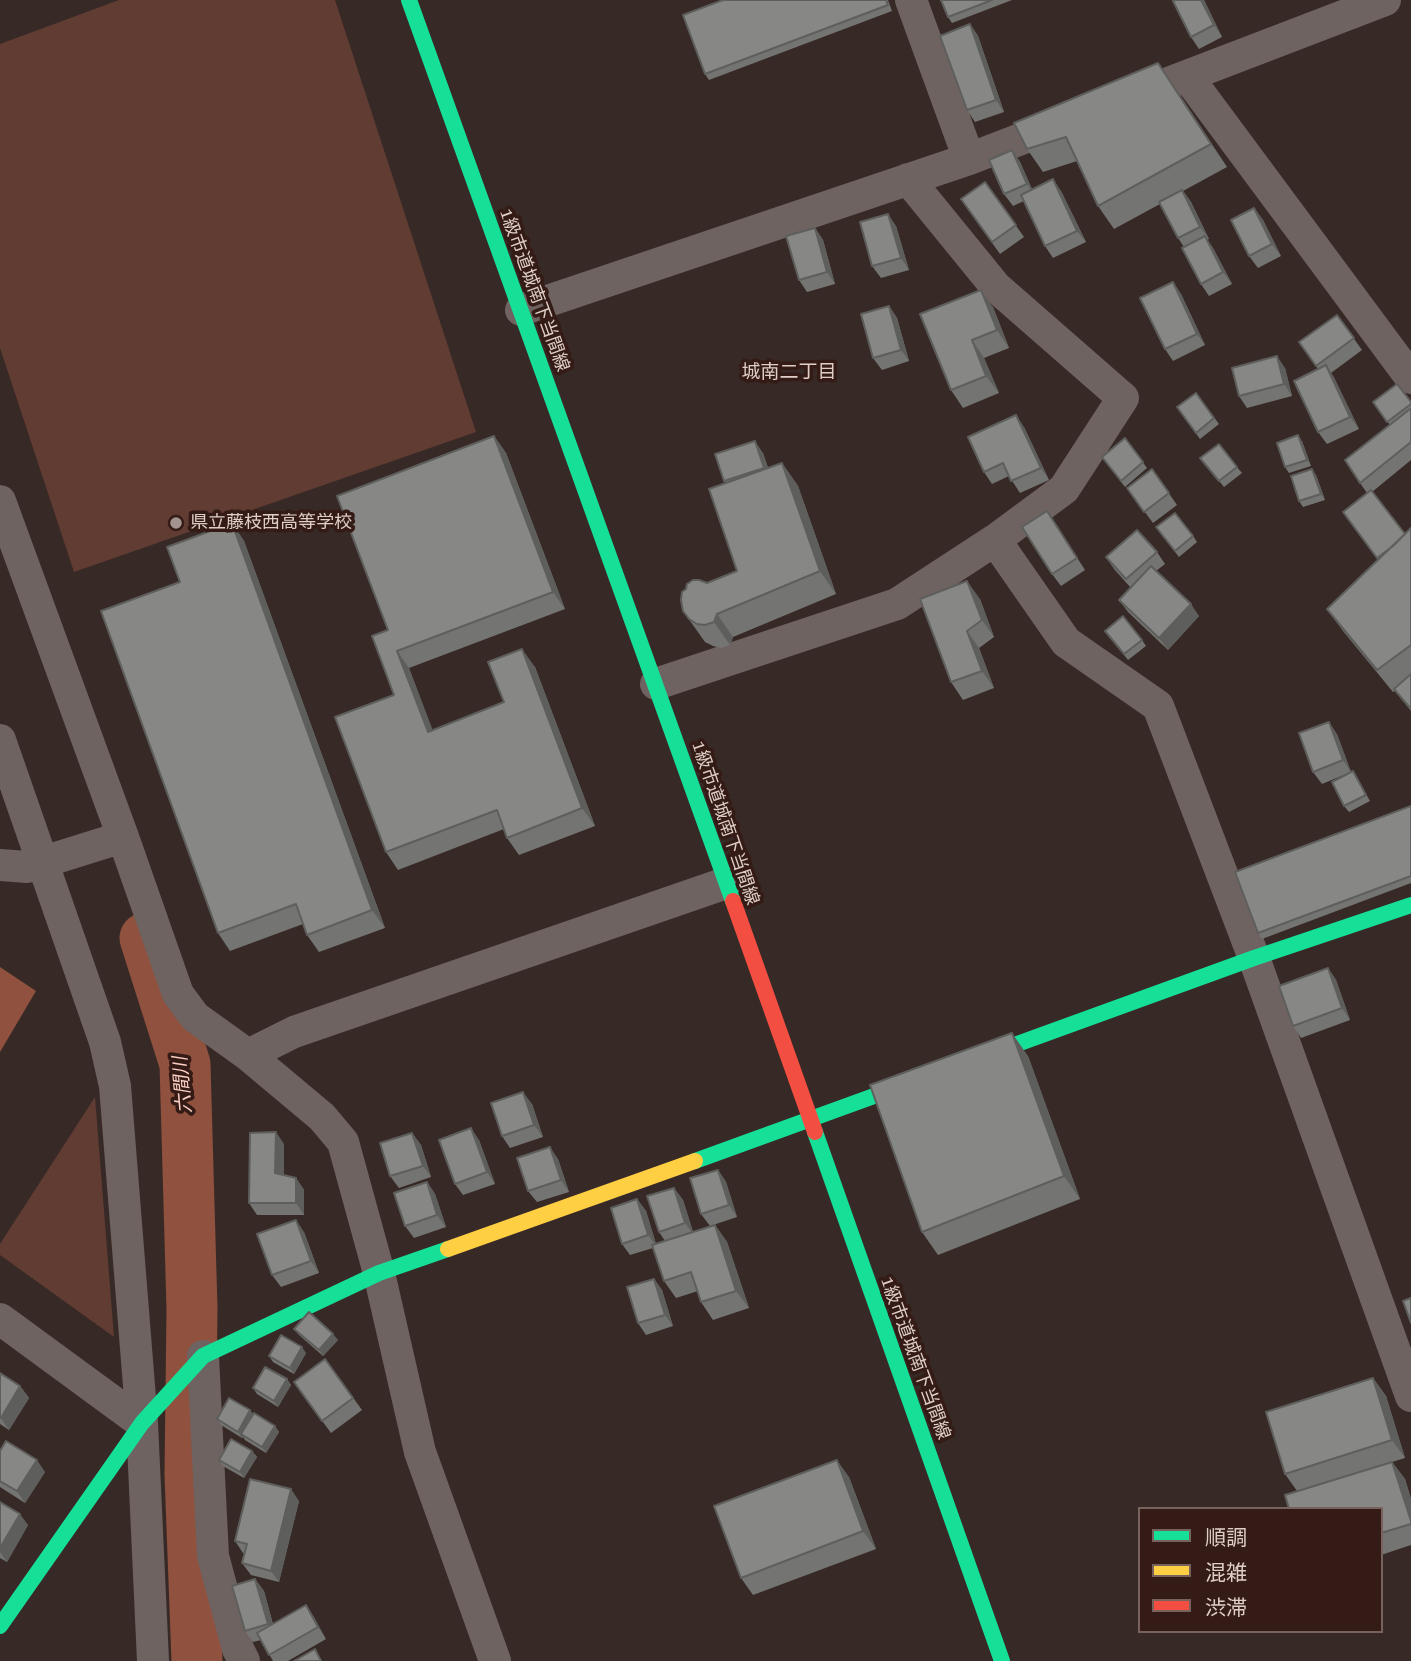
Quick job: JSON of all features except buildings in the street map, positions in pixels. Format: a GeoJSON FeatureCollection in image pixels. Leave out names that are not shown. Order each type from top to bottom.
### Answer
{"type":"FeatureCollection","features":[{"type":"Feature","properties":{"kind":"street","name":"1級市道城南下当間線"},"geometry":{"type":"LineString","coordinates":[[409,0],[656,684],[1002,1661]]}},
{"type":"Feature","properties":{"kind":"street"},"geometry":{"type":"LineString","coordinates":[[911,0],[969,159]]}},
{"type":"Feature","properties":{"kind":"street"},"geometry":{"type":"LineString","coordinates":[[521,310],[969,159],[1385,0]]}},
{"type":"Feature","properties":{"kind":"street"},"geometry":{"type":"LineString","coordinates":[[1187,76],[1411,378]]}},
{"type":"Feature","properties":{"kind":"street"},"geometry":{"type":"LineString","coordinates":[[656,684],[897,604],[995,540],[1064,489],[1124,398],[996,287],[908,179]]}},
{"type":"Feature","properties":{"kind":"street"},"geometry":{"type":"LineString","coordinates":[[0,501],[178,994],[195,1017],[248,1055],[322,1117],[343,1142],[379,1273],[420,1452],[495,1661]]}},
{"type":"Feature","properties":{"kind":"street"},"geometry":{"type":"LineString","coordinates":[[995,540],[1066,642],[1158,706],[1254,958],[1411,1396]]}},
{"type":"Feature","properties":{"kind":"street"},"geometry":{"type":"LineString","coordinates":[[0,740],[105,1042],[115,1086],[142,1423],[153,1661]]}},
{"type":"Feature","properties":{"kind":"street"},"geometry":{"type":"LineString","coordinates":[[0,865],[27,867],[123,837]]}},
{"type":"Feature","properties":{"kind":"street"},"geometry":{"type":"LineString","coordinates":[[248,1055],[294,1032],[726,883]]}},
{"type":"Feature","properties":{"kind":"street"},"geometry":{"type":"LineString","coordinates":[[0,1626],[142,1423],[203,1356],[379,1273],[1254,958],[1411,905]]}},
{"type":"Feature","properties":{"kind":"street"},"geometry":{"type":"LineString","coordinates":[[0,1319],[142,1423]]}},
{"type":"Feature","properties":{"kind":"street"},"geometry":{"type":"LineString","coordinates":[[203,1356],[213,1556],[238,1649],[244,1661]]}},
{"type":"Feature","properties":{"kind":"shaded area"},"geometry":{"type":"Polygon","coordinates":[[[119,0],[335,0],[476,432],[74,572],[0,348],[0,44],[119,0]]]}},
{"type":"Feature","properties":{"kind":"shaded area"},"geometry":{"type":"Polygon","coordinates":[[[0,967],[36,991],[0,1052],[0,967]]]}},
{"type":"Feature","properties":{"kind":"shaded area"},"geometry":{"type":"Polygon","coordinates":[[[95,1097],[114,1337],[0,1255],[0,1244],[95,1097]]]}},
{"type":"Feature","properties":{"kind":"waterway","name":"六間川"},"geometry":{"type":"LineString","coordinates":[[145,938],[185,1064],[192,1309],[190,1474],[197,1661]]}},
{"type":"Feature","properties":{"kind":"traffic: fast"},"geometry":{"type":"LineString","coordinates":[[409,0],[733,901]]}},
{"type":"Feature","properties":{"kind":"traffic: fast"},"geometry":{"type":"LineString","coordinates":[[695,1161],[1254,958],[1411,905]]}},
{"type":"Feature","properties":{"kind":"traffic: fast"},"geometry":{"type":"LineString","coordinates":[[815,1132],[1002,1661]]}},
{"type":"Feature","properties":{"kind":"traffic: fast"},"geometry":{"type":"LineString","coordinates":[[0,1626],[142,1423],[203,1356],[379,1273],[448,1249]]}},
{"type":"Feature","properties":{"kind":"traffic: slow"},"geometry":{"type":"LineString","coordinates":[[448,1249],[695,1161]]}},
{"type":"Feature","properties":{"kind":"traffic: jam"},"geometry":{"type":"LineString","coordinates":[[733,901],[815,1132]]}},
{"type":"Feature","properties":{"kind":"place","name":"県立藤枝西高等学校"},"geometry":{"type":"Point","coordinates":[176,523]}},
{"type":"Feature","properties":{"kind":"district","name":"城南二丁目"},"geometry":{"type":"Point","coordinates":[789,372]}}]}
